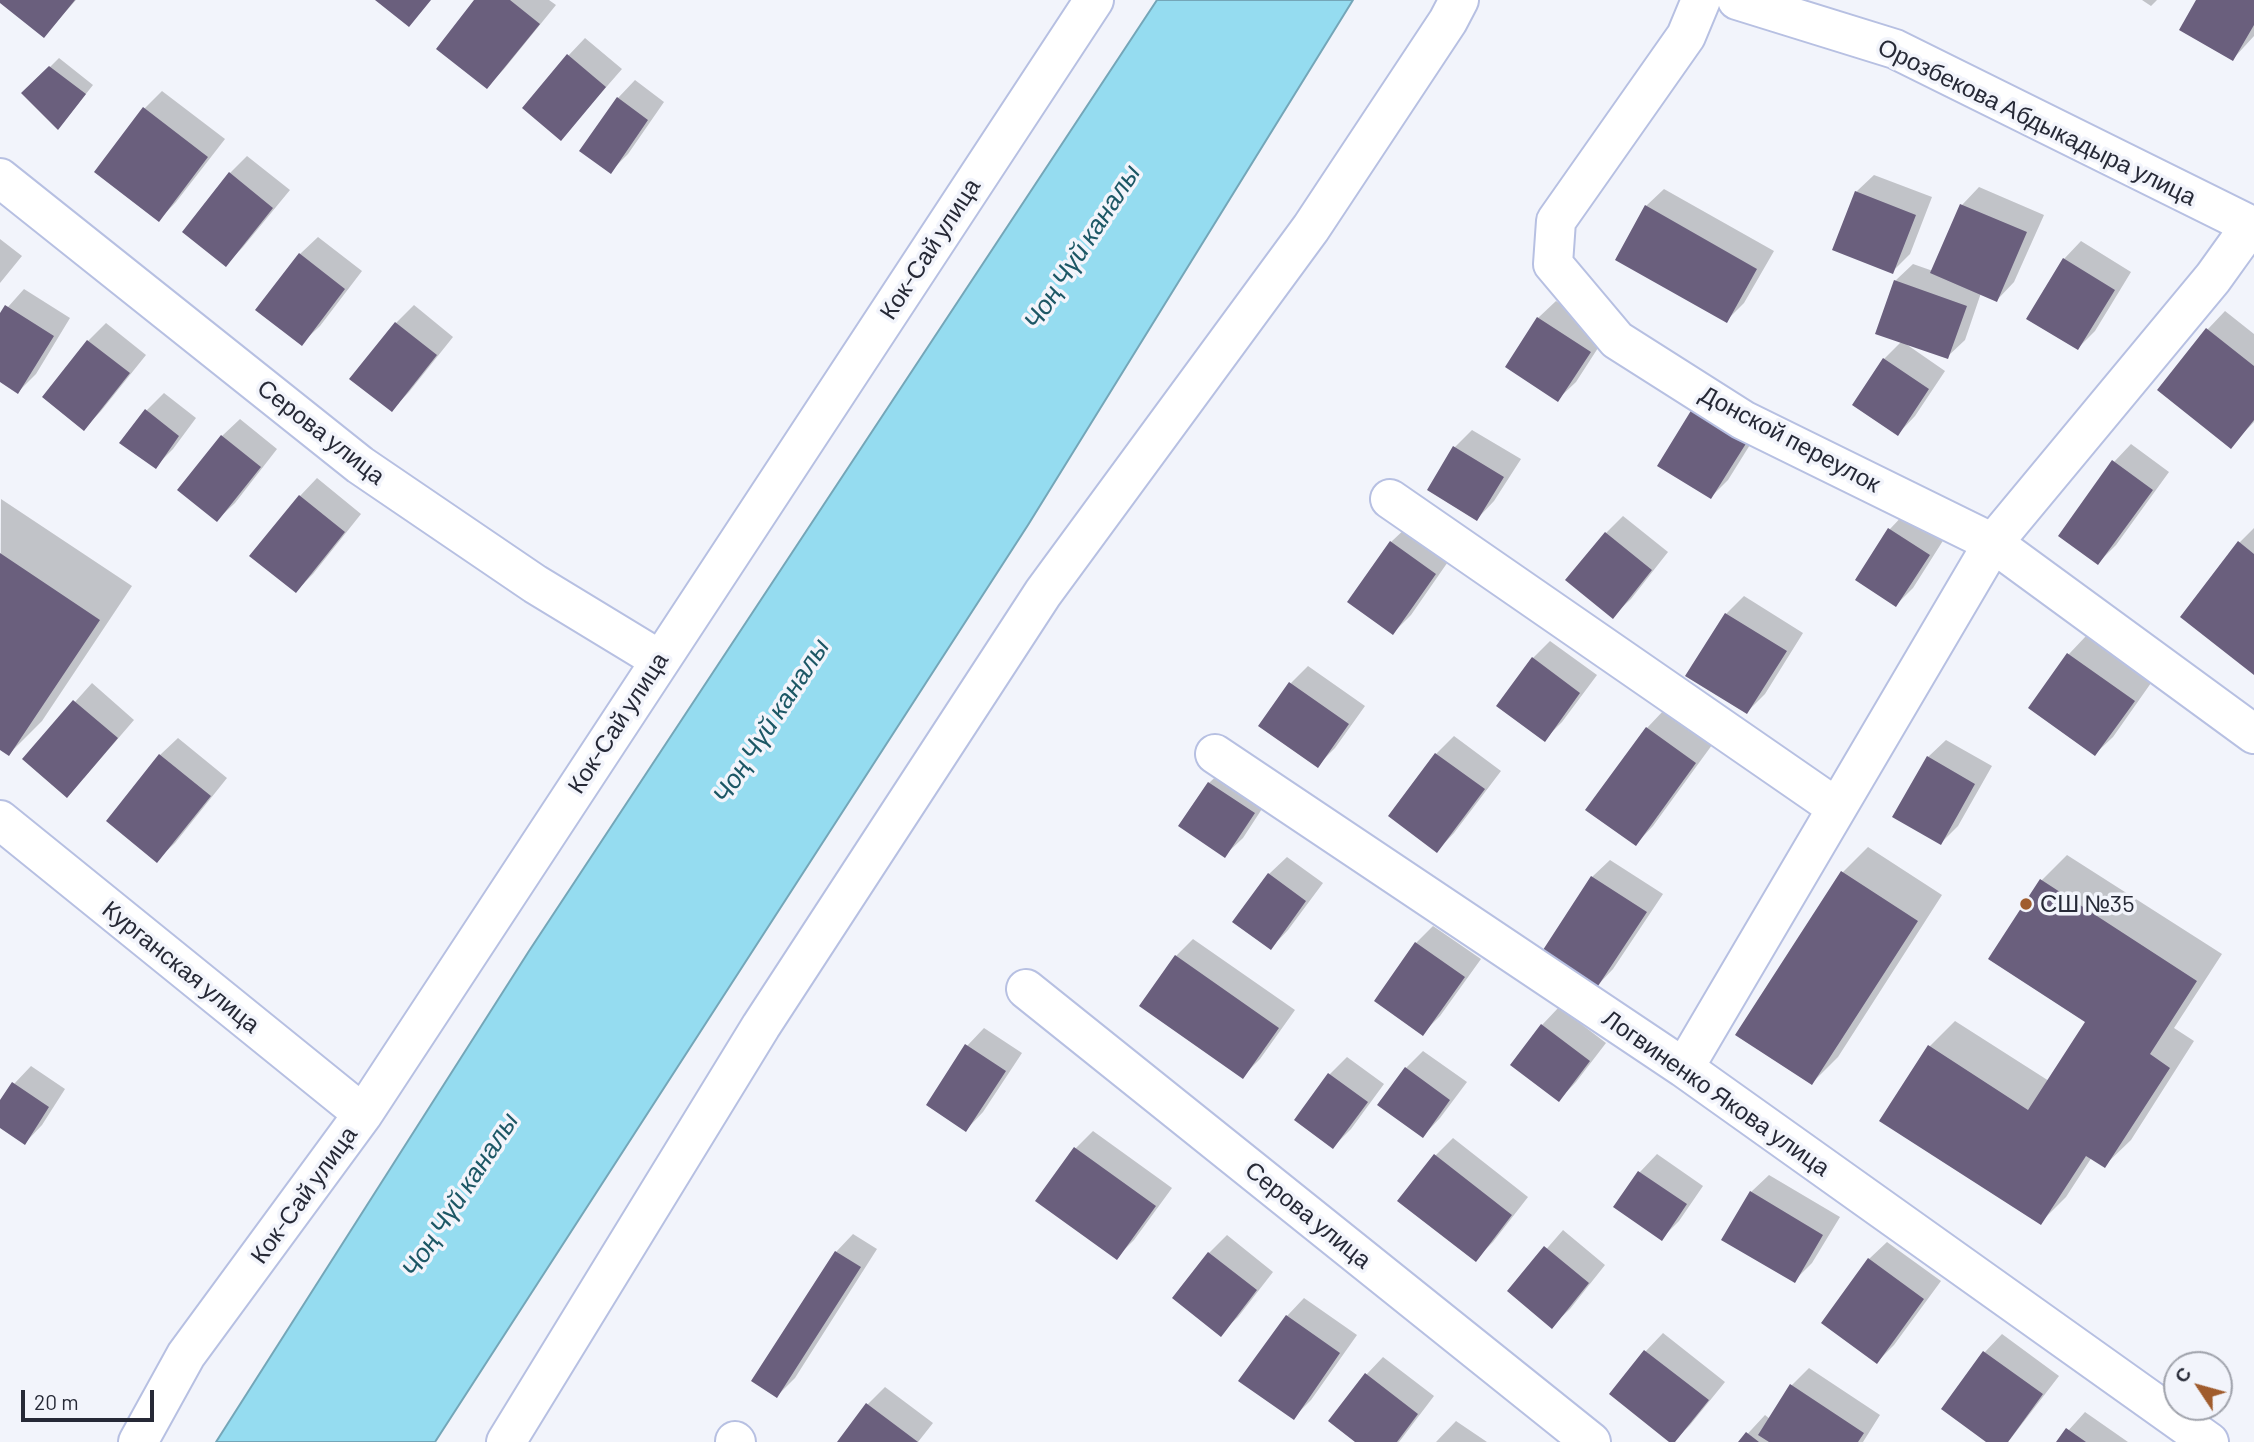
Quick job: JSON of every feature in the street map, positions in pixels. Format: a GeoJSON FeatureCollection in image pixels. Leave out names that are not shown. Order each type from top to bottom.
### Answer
{"type":"FeatureCollection","features":[{"type":"Feature","properties":{"kind":"street","name":"Кок-Сай улица"},"geometry":{"type":"LineString","coordinates":[[138,1442],[186,1355],[363,1114],[1094,0]]}},
{"type":"Feature","properties":{"kind":"street"},"geometry":{"type":"LineString","coordinates":[[506,1442],[761,1026],[1042,593],[1311,228],[1448,21],[1458,0]]}},
{"type":"Feature","properties":{"kind":"street","name":"Донской переулок"},"geometry":{"type":"LineString","coordinates":[[1701,0],[1686,36],[1556,221],[1553,264],[1618,340],[1755,426],[1993,543],[2254,734]]}},
{"type":"Feature","properties":{"kind":"street","name":"Орозбекова Абдыкадыра улица"},"geometry":{"type":"LineString","coordinates":[[1737,0],[1895,49],[2253,226]]}},
{"type":"Feature","properties":{"kind":"street","name":"Серова улица"},"geometry":{"type":"LineString","coordinates":[[0,178],[360,465],[535,584],[660,660]]}},
{"type":"Feature","properties":{"kind":"street"},"geometry":{"type":"LineString","coordinates":[[1685,1068],[1993,543],[2253,226]]}},
{"type":"Feature","properties":{"kind":"street"},"geometry":{"type":"LineString","coordinates":[[1390,499],[1837,808]]}},
{"type":"Feature","properties":{"kind":"street","name":"Логвиненко Якова улица"},"geometry":{"type":"LineString","coordinates":[[1215,754],[1685,1068],[2209,1442]]}},
{"type":"Feature","properties":{"kind":"street","name":"Курганская улица"},"geometry":{"type":"LineString","coordinates":[[0,820],[363,1114]]}},
{"type":"Feature","properties":{"kind":"street","name":"Серова улица"},"geometry":{"type":"LineString","coordinates":[[1026,989],[1591,1442]]}},
{"type":"Feature","properties":{"kind":"water","name":"Чоң Чүй каналы"},"geometry":{"type":"Polygon","coordinates":[[[1157,0],[1353,0],[1028,525],[435,1442],[216,1442],[529,951],[1157,0]]]}},
{"type":"Feature","properties":{"kind":"building"},"geometry":{"type":"Polygon","coordinates":[[[0,0],[75,0],[44,38],[0,3],[0,0]]]}},
{"type":"Feature","properties":{"kind":"building"},"geometry":{"type":"Polygon","coordinates":[[[375,0],[431,0],[409,27],[375,0]]]}},
{"type":"Feature","properties":{"kind":"building"},"geometry":{"type":"Polygon","coordinates":[[[474,0],[510,0],[540,24],[487,89],[436,49],[474,0]]]}},
{"type":"Feature","properties":{"kind":"building"},"geometry":{"type":"Polygon","coordinates":[[[2196,0],[2254,0],[2254,25],[2233,61],[2179,30],[2196,0]]]}},
{"type":"Feature","properties":{"kind":"building"},"geometry":{"type":"Polygon","coordinates":[[[567,54],[606,87],[561,141],[522,108],[567,54]]]}},
{"type":"Feature","properties":{"kind":"building"},"geometry":{"type":"Polygon","coordinates":[[[49,66],[86,94],[58,130],[21,93],[49,66]]]}},
{"type":"Feature","properties":{"kind":"building"},"geometry":{"type":"Polygon","coordinates":[[[617,97],[648,120],[611,174],[579,151],[617,97]]]}},
{"type":"Feature","properties":{"kind":"building"},"geometry":{"type":"Polygon","coordinates":[[[143,107],[208,157],[159,222],[94,172],[143,107]]]}},
{"type":"Feature","properties":{"kind":"building"},"geometry":{"type":"Polygon","coordinates":[[[229,172],[273,208],[226,267],[182,232],[229,172]]]}},
{"type":"Feature","properties":{"kind":"building"},"geometry":{"type":"Polygon","coordinates":[[[1855,191],[1916,215],[1893,274],[1832,250],[1855,191]]]}},
{"type":"Feature","properties":{"kind":"building"},"geometry":{"type":"Polygon","coordinates":[[[1960,204],[2027,232],[1997,302],[1930,273],[1960,204]]]}},
{"type":"Feature","properties":{"kind":"building"},"geometry":{"type":"Polygon","coordinates":[[[1645,205],[1757,269],[1727,323],[1615,260],[1645,205]]]}},
{"type":"Feature","properties":{"kind":"building"},"geometry":{"type":"Polygon","coordinates":[[[299,253],[345,289],[302,346],[255,310],[299,253]]]}},
{"type":"Feature","properties":{"kind":"building"},"geometry":{"type":"Polygon","coordinates":[[[2063,258],[2115,290],[2078,350],[2026,319],[2063,258]]]}},
{"type":"Feature","properties":{"kind":"building"},"geometry":{"type":"Polygon","coordinates":[[[1894,280],[1967,306],[1948,359],[1875,334],[1894,280]]]}},
{"type":"Feature","properties":{"kind":"building"},"geometry":{"type":"Polygon","coordinates":[[[5,305],[54,336],[18,394],[0,382],[0,313],[5,305]]]}},
{"type":"Feature","properties":{"kind":"building"},"geometry":{"type":"Polygon","coordinates":[[[1537,317],[1591,352],[1558,402],[1505,367],[1537,317]]]}},
{"type":"Feature","properties":{"kind":"building"},"geometry":{"type":"Polygon","coordinates":[[[395,322],[437,355],[392,412],[349,379],[395,322]]]}},
{"type":"Feature","properties":{"kind":"building"},"geometry":{"type":"Polygon","coordinates":[[[2206,328],[2254,366],[2254,420],[2231,449],[2157,390],[2206,328]]]}},
{"type":"Feature","properties":{"kind":"building"},"geometry":{"type":"Polygon","coordinates":[[[87,340],[130,373],[84,431],[42,397],[87,340]]]}},
{"type":"Feature","properties":{"kind":"building"},"geometry":{"type":"Polygon","coordinates":[[[1883,358],[1929,389],[1898,436],[1852,405],[1883,358]]]}},
{"type":"Feature","properties":{"kind":"building"},"geometry":{"type":"Polygon","coordinates":[[[145,409],[179,436],[156,469],[119,443],[145,409]]]}},
{"type":"Feature","properties":{"kind":"building"},"geometry":{"type":"Polygon","coordinates":[[[1692,409],[1747,442],[1711,499],[1657,466],[1692,409]]]}},
{"type":"Feature","properties":{"kind":"building"},"geometry":{"type":"Polygon","coordinates":[[[221,435],[261,467],[217,522],[177,490],[221,435]]]}},
{"type":"Feature","properties":{"kind":"building"},"geometry":{"type":"Polygon","coordinates":[[[1453,446],[1504,477],[1477,521],[1427,490],[1453,446]]]}},
{"type":"Feature","properties":{"kind":"building"},"geometry":{"type":"Polygon","coordinates":[[[2112,460],[2153,490],[2098,565],[2058,536],[2112,460]]]}},
{"type":"Feature","properties":{"kind":"building"},"geometry":{"type":"Polygon","coordinates":[[[299,495],[345,532],[296,593],[249,556],[299,495]]]}},
{"type":"Feature","properties":{"kind":"building"},"geometry":{"type":"Polygon","coordinates":[[[1888,528],[1930,555],[1896,607],[1855,580],[1888,528]]]}},
{"type":"Feature","properties":{"kind":"building"},"geometry":{"type":"Polygon","coordinates":[[[1605,532],[1652,570],[1613,619],[1565,580],[1605,532]]]}},
{"type":"Feature","properties":{"kind":"building"},"geometry":{"type":"Polygon","coordinates":[[[1390,541],[1436,574],[1393,635],[1347,602],[1390,541]]]}},
{"type":"Feature","properties":{"kind":"building"},"geometry":{"type":"Polygon","coordinates":[[[2238,541],[2254,554],[2254,675],[2180,617],[2238,541]]]}},
{"type":"Feature","properties":{"kind":"building"},"geometry":{"type":"Polygon","coordinates":[[[0,553],[100,620],[9,756],[0,750],[0,553]]]}},
{"type":"Feature","properties":{"kind":"building"},"geometry":{"type":"Polygon","coordinates":[[[1725,613],[1787,651],[1747,714],[1685,676],[1725,613]]]}},
{"type":"Feature","properties":{"kind":"building"},"geometry":{"type":"Polygon","coordinates":[[[2067,653],[2135,701],[2095,756],[2028,708],[2067,653]]]}},
{"type":"Feature","properties":{"kind":"building"},"geometry":{"type":"Polygon","coordinates":[[[1532,657],[1580,693],[1545,742],[1496,706],[1532,657]]]}},
{"type":"Feature","properties":{"kind":"building"},"geometry":{"type":"Polygon","coordinates":[[[1289,682],[1349,724],[1318,768],[1258,726],[1289,682]]]}},
{"type":"Feature","properties":{"kind":"building"},"geometry":{"type":"Polygon","coordinates":[[[73,700],[118,738],[67,798],[22,759],[73,700]]]}},
{"type":"Feature","properties":{"kind":"building"},"geometry":{"type":"Polygon","coordinates":[[[1646,727],[1696,763],[1636,846],[1585,810],[1646,727]]]}},
{"type":"Feature","properties":{"kind":"building"},"geometry":{"type":"Polygon","coordinates":[[[1435,753],[1485,789],[1437,853],[1388,816],[1435,753]]]}},
{"type":"Feature","properties":{"kind":"building"},"geometry":{"type":"Polygon","coordinates":[[[159,754],[211,796],[157,863],[106,821],[159,754]]]}},
{"type":"Feature","properties":{"kind":"building"},"geometry":{"type":"Polygon","coordinates":[[[1927,756],[1975,784],[1941,845],[1892,817],[1927,756]]]}},
{"type":"Feature","properties":{"kind":"building"},"geometry":{"type":"Polygon","coordinates":[[[1208,782],[1255,813],[1225,858],[1178,826],[1208,782]]]}},
{"type":"Feature","properties":{"kind":"building"},"geometry":{"type":"Polygon","coordinates":[[[1841,871],[1918,921],[1812,1085],[1735,1035],[1841,871]]]}},
{"type":"Feature","properties":{"kind":"building"},"geometry":{"type":"Polygon","coordinates":[[[1268,873],[1306,901],[1271,950],[1232,922],[1268,873]]]}},
{"type":"Feature","properties":{"kind":"building"},"geometry":{"type":"Polygon","coordinates":[[[1591,876],[1647,912],[1596,989],[1541,953],[1591,876]]]}},
{"type":"Feature","properties":{"kind":"building"},"geometry":{"type":"Polygon","coordinates":[[[2040,879],[2197,981],[2150,1054],[2170,1068],[2105,1168],[2086,1156],[2041,1225],[1879,1121],[1928,1045],[2028,1110],[2085,1022],[1988,959],[2040,879]]]}},
{"type":"Feature","properties":{"kind":"building"},"geometry":{"type":"Polygon","coordinates":[[[1415,942],[1465,977],[1423,1036],[1374,1001],[1415,942]]]}},
{"type":"Feature","properties":{"kind":"building"},"geometry":{"type":"Polygon","coordinates":[[[1175,955],[1279,1028],[1243,1079],[1139,1006],[1175,955]]]}},
{"type":"Feature","properties":{"kind":"building"},"geometry":{"type":"Polygon","coordinates":[[[1541,1024],[1590,1061],[1559,1102],[1510,1065],[1541,1024]]]}},
{"type":"Feature","properties":{"kind":"building"},"geometry":{"type":"Polygon","coordinates":[[[965,1044],[1006,1071],[966,1132],[926,1105],[965,1044]]]}},
{"type":"Feature","properties":{"kind":"building"},"geometry":{"type":"Polygon","coordinates":[[[1405,1067],[1450,1100],[1423,1138],[1377,1105],[1405,1067]]]}},
{"type":"Feature","properties":{"kind":"building"},"geometry":{"type":"Polygon","coordinates":[[[1328,1073],[1368,1102],[1333,1149],[1294,1120],[1328,1073]]]}},
{"type":"Feature","properties":{"kind":"building"},"geometry":{"type":"Polygon","coordinates":[[[12,1082],[49,1107],[25,1145],[0,1128],[0,1100],[12,1082]]]}},
{"type":"Feature","properties":{"kind":"building"},"geometry":{"type":"Polygon","coordinates":[[[1074,1147],[1156,1206],[1117,1260],[1035,1201],[1074,1147]]]}},
{"type":"Feature","properties":{"kind":"building"},"geometry":{"type":"Polygon","coordinates":[[[1434,1154],[1512,1215],[1476,1262],[1397,1201],[1434,1154]]]}},
{"type":"Feature","properties":{"kind":"building"},"geometry":{"type":"Polygon","coordinates":[[[1638,1171],[1687,1204],[1662,1241],[1613,1207],[1638,1171]]]}},
{"type":"Feature","properties":{"kind":"building"},"geometry":{"type":"Polygon","coordinates":[[[1750,1191],[1823,1235],[1795,1283],[1721,1240],[1750,1191]]]}},
{"type":"Feature","properties":{"kind":"building"},"geometry":{"type":"Polygon","coordinates":[[[1544,1246],[1589,1283],[1552,1329],[1507,1291],[1544,1246]]]}},
{"type":"Feature","properties":{"kind":"building"},"geometry":{"type":"Polygon","coordinates":[[[835,1251],[861,1267],[777,1398],[751,1381],[835,1251]]]}},
{"type":"Feature","properties":{"kind":"building"},"geometry":{"type":"Polygon","coordinates":[[[1208,1252],[1257,1290],[1221,1337],[1172,1298],[1208,1252]]]}},
{"type":"Feature","properties":{"kind":"building"},"geometry":{"type":"Polygon","coordinates":[[[1868,1258],[1924,1299],[1877,1364],[1821,1323],[1868,1258]]]}},
{"type":"Feature","properties":{"kind":"building"},"geometry":{"type":"Polygon","coordinates":[[[1286,1315],[1340,1353],[1294,1420],[1238,1381],[1286,1315]]]}},
{"type":"Feature","properties":{"kind":"building"},"geometry":{"type":"Polygon","coordinates":[[[1644,1350],[1709,1400],[1675,1442],[1669,1442],[1609,1394],[1644,1350]]]}},
{"type":"Feature","properties":{"kind":"building"},"geometry":{"type":"Polygon","coordinates":[[[1983,1351],[2043,1394],[2008,1442],[1986,1442],[1941,1409],[1983,1351]]]}},
{"type":"Feature","properties":{"kind":"building"},"geometry":{"type":"Polygon","coordinates":[[[1365,1373],[1418,1414],[1397,1442],[1355,1442],[1328,1421],[1365,1373]]]}},
{"type":"Feature","properties":{"kind":"building"},"geometry":{"type":"Polygon","coordinates":[[[1790,1384],[1864,1433],[1858,1442],[1769,1442],[1758,1435],[1790,1384]]]}},
{"type":"Feature","properties":{"kind":"building"},"geometry":{"type":"Polygon","coordinates":[[[866,1403],[918,1442],[837,1442],[866,1403]]]}},
{"type":"Feature","properties":{"kind":"building"},"geometry":{"type":"Polygon","coordinates":[[[2066,1428],[2086,1442],[2056,1442],[2066,1428]]]}},
{"type":"Feature","properties":{"kind":"building"},"geometry":{"type":"Polygon","coordinates":[[[1746,1432],[1759,1442],[1738,1442],[1746,1432]]]}},
{"type":"Feature","properties":{"kind":"place","name":"СШ №35"},"geometry":{"type":"Point","coordinates":[2026,904]}}]}
